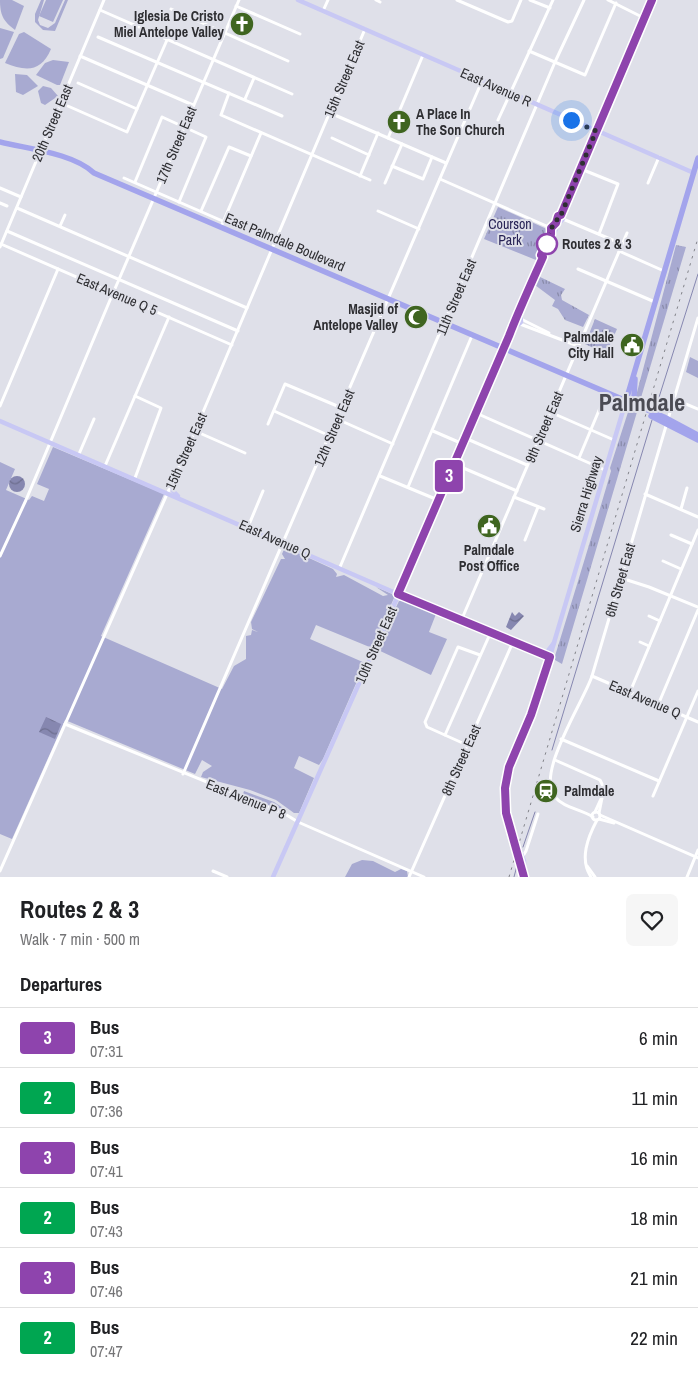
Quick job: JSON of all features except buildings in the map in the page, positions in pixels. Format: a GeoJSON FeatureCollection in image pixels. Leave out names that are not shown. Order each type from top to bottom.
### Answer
{"type":"FeatureCollection","features":[{"type":"Feature","properties":{"kind":"highway","name":"East Palmdale Boulevard"},"geometry":{"type":"LineString","coordinates":[[0,142],[61,156],[85,166],[93,172]]}},
{"type":"Feature","properties":{"kind":"highway","name":"East Palmdale Boulevard"},"geometry":{"type":"LineString","coordinates":[[42,152],[155,195],[222,224],[272,249],[698,435]]}},
{"type":"Feature","properties":{"kind":"highway","name":"Sierra Highway"},"geometry":{"type":"LineString","coordinates":[[626,402],[665,271],[697,174],[698,158]]}},
{"type":"Feature","properties":{"kind":"highway"},"geometry":{"type":"LineString","coordinates":[[69,163],[85,166]]}},
{"type":"Feature","properties":{"kind":"highway"},"geometry":{"type":"LineString","coordinates":[[634,376],[634,399],[645,409]]}},
{"type":"Feature","properties":{"kind":"highway","name":"East Palmdale Boulevard"},"geometry":{"type":"LineString","coordinates":[[565,377],[645,409],[698,440]]}},
{"type":"Feature","properties":{"kind":"main road","name":"East Avenue R"},"geometry":{"type":"LineString","coordinates":[[298,0],[697,174]]}},
{"type":"Feature","properties":{"kind":"main road"},"geometry":{"type":"LineString","coordinates":[[518,320],[520,310],[554,229],[561,218],[580,168],[652,0]]}},
{"type":"Feature","properties":{"kind":"main road","name":"10th Street East"},"geometry":{"type":"LineString","coordinates":[[273,877],[398,594],[511,330],[518,320]]}},
{"type":"Feature","properties":{"kind":"main road","name":"Sierra Highway"},"geometry":{"type":"LineString","coordinates":[[524,874],[506,813],[506,778],[538,698],[626,402]]}},
{"type":"Feature","properties":{"kind":"main road","name":"East Avenue Q"},"geometry":{"type":"LineString","coordinates":[[0,421],[168,492],[490,634],[550,657]]}},
{"type":"Feature","properties":{"kind":"main road"},"geometry":{"type":"LineString","coordinates":[[172,482],[173,491],[179,497]]}},
{"type":"Feature","properties":{"kind":"main road"},"geometry":{"type":"LineString","coordinates":[[538,653],[547,652],[554,642]]}},
{"type":"Feature","properties":{"kind":"main road","name":"Sierra Highway"},"geometry":{"type":"LineString","coordinates":[[513,837],[522,856],[524,874]]}},
{"type":"Feature","properties":{"kind":"street","name":"20th Street East"},"geometry":{"type":"LineString","coordinates":[[0,246],[42,152],[104,0]]}},
{"type":"Feature","properties":{"kind":"street","name":"17th Street East"},"geometry":{"type":"LineString","coordinates":[[0,556],[239,0]]}},
{"type":"Feature","properties":{"kind":"street"},"geometry":{"type":"LineString","coordinates":[[323,11],[328,0]]}},
{"type":"Feature","properties":{"kind":"street"},"geometry":{"type":"LineString","coordinates":[[457,0],[512,22],[521,0]]}},
{"type":"Feature","properties":{"kind":"street"},"geometry":{"type":"LineString","coordinates":[[530,0],[550,8]]}},
{"type":"Feature","properties":{"kind":"street"},"geometry":{"type":"LineString","coordinates":[[498,120],[553,0]]}},
{"type":"Feature","properties":{"kind":"street","name":"11th Street East"},"geometry":{"type":"LineString","coordinates":[[340,567],[555,62],[584,0]]}},
{"type":"Feature","properties":{"kind":"street"},"geometry":{"type":"LineString","coordinates":[[608,0],[644,18]]}},
{"type":"Feature","properties":{"kind":"street"},"geometry":{"type":"LineString","coordinates":[[530,51],[585,75],[616,3]]}},
{"type":"Feature","properties":{"kind":"street"},"geometry":{"type":"LineString","coordinates":[[236,6],[300,34]]}},
{"type":"Feature","properties":{"kind":"street"},"geometry":{"type":"LineString","coordinates":[[171,9],[288,61]]}},
{"type":"Feature","properties":{"kind":"street"},"geometry":{"type":"LineString","coordinates":[[100,10],[292,94]]}},
{"type":"Feature","properties":{"kind":"street","name":"15th Street East"},"geometry":{"type":"LineString","coordinates":[[0,871],[195,431],[365,29]]}},
{"type":"Feature","properties":{"kind":"street"},"geometry":{"type":"LineString","coordinates":[[98,37],[282,116]]}},
{"type":"Feature","properties":{"kind":"street"},"geometry":{"type":"LineString","coordinates":[[61,103],[127,132],[168,40]]}},
{"type":"Feature","properties":{"kind":"street"},"geometry":{"type":"LineString","coordinates":[[388,138],[423,55]]}},
{"type":"Feature","properties":{"kind":"street"},"geometry":{"type":"LineString","coordinates":[[80,56],[193,105]]}},
{"type":"Feature","properties":{"kind":"street"},"geometry":{"type":"LineString","coordinates":[[245,100],[254,78]]}},
{"type":"Feature","properties":{"kind":"street","name":"12th Street East"},"geometry":{"type":"LineString","coordinates":[[183,774],[482,81]]}},
{"type":"Feature","properties":{"kind":"street"},"geometry":{"type":"LineString","coordinates":[[78,83],[137,109]]}},
{"type":"Feature","properties":{"kind":"street"},"geometry":{"type":"LineString","coordinates":[[230,93],[221,115],[370,180]]}},
{"type":"Feature","properties":{"kind":"street"},"geometry":{"type":"LineString","coordinates":[[330,113],[446,163]]}},
{"type":"Feature","properties":{"kind":"street"},"geometry":{"type":"LineString","coordinates":[[135,182],[162,117],[206,137],[179,202]]}},
{"type":"Feature","properties":{"kind":"street"},"geometry":{"type":"LineString","coordinates":[[222,224],[261,132]]}},
{"type":"Feature","properties":{"kind":"street"},"geometry":{"type":"LineString","coordinates":[[360,176],[378,133]]}},
{"type":"Feature","properties":{"kind":"street"},"geometry":{"type":"LineString","coordinates":[[332,138],[369,154]]}},
{"type":"Feature","properties":{"kind":"street"},"geometry":{"type":"LineString","coordinates":[[384,183],[402,144]]}},
{"type":"Feature","properties":{"kind":"street"},"geometry":{"type":"LineString","coordinates":[[201,212],[229,147],[251,156]]}},
{"type":"Feature","properties":{"kind":"street"},"geometry":{"type":"LineString","coordinates":[[392,166],[423,179],[432,157]]}},
{"type":"Feature","properties":{"kind":"street"},"geometry":{"type":"LineString","coordinates":[[648,183],[659,158]]}},
{"type":"Feature","properties":{"kind":"street"},"geometry":{"type":"LineString","coordinates":[[580,168],[618,184],[599,234]]}},
{"type":"Feature","properties":{"kind":"street","name":"East Palmdale Boulevard"},"geometry":{"type":"LineString","coordinates":[[124,178],[135,182],[155,195],[179,202],[222,224],[234,226]]}},
{"type":"Feature","properties":{"kind":"street"},"geometry":{"type":"LineString","coordinates":[[440,179],[554,229]]}},
{"type":"Feature","properties":{"kind":"street"},"geometry":{"type":"LineString","coordinates":[[0,188],[21,197]]}},
{"type":"Feature","properties":{"kind":"street"},"geometry":{"type":"LineString","coordinates":[[0,203],[7,206]]}},
{"type":"Feature","properties":{"kind":"street"},"geometry":{"type":"LineString","coordinates":[[16,208],[247,308]]}},
{"type":"Feature","properties":{"kind":"street"},"geometry":{"type":"LineString","coordinates":[[378,211],[419,229]]}},
{"type":"Feature","properties":{"kind":"street"},"geometry":{"type":"LineString","coordinates":[[60,226],[65,215]]}},
{"type":"Feature","properties":{"kind":"street"},"geometry":{"type":"LineString","coordinates":[[561,218],[622,244]]}},
{"type":"Feature","properties":{"kind":"street"},"geometry":{"type":"LineString","coordinates":[[7,231],[238,331]]}},
{"type":"Feature","properties":{"kind":"street","name":"9th Street East"},"geometry":{"type":"LineString","coordinates":[[461,621],[627,233]]}},
{"type":"Feature","properties":{"kind":"street","name":"East Avenue Q 5"},"geometry":{"type":"LineString","coordinates":[[0,246],[114,292],[232,345]]}},
{"type":"Feature","properties":{"kind":"street"},"geometry":{"type":"LineString","coordinates":[[619,252],[665,271]]}},
{"type":"Feature","properties":{"kind":"street"},"geometry":{"type":"LineString","coordinates":[[0,406],[58,269]]}},
{"type":"Feature","properties":{"kind":"street"},"geometry":{"type":"LineString","coordinates":[[578,269],[656,303]]}},
{"type":"Feature","properties":{"kind":"street"},"geometry":{"type":"LineString","coordinates":[[105,466],[169,317]]}},
{"type":"Feature","properties":{"kind":"street","name":"6th Street East"},"geometry":{"type":"LineString","coordinates":[[597,816],[561,802],[552,794],[551,784],[555,760],[561,739],[584,697],[592,676],[698,318]]}},
{"type":"Feature","properties":{"kind":"street"},"geometry":{"type":"LineString","coordinates":[[518,320],[578,346]]}},
{"type":"Feature","properties":{"kind":"street"},"geometry":{"type":"LineString","coordinates":[[408,487],[465,354],[469,336]]}},
{"type":"Feature","properties":{"kind":"street"},"geometry":{"type":"LineString","coordinates":[[268,424],[285,384],[342,408]]}},
{"type":"Feature","properties":{"kind":"street"},"geometry":{"type":"LineString","coordinates":[[134,478],[161,408],[135,396]]}},
{"type":"Feature","properties":{"kind":"street"},"geometry":{"type":"LineString","coordinates":[[579,458],[606,396]]}},
{"type":"Feature","properties":{"kind":"street"},"geometry":{"type":"LineString","coordinates":[[674,399],[698,409]]}},
{"type":"Feature","properties":{"kind":"street"},"geometry":{"type":"LineString","coordinates":[[274,411],[330,436]]}},
{"type":"Feature","properties":{"kind":"street"},"geometry":{"type":"LineString","coordinates":[[550,412],[615,440]]}},
{"type":"Feature","properties":{"kind":"street"},"geometry":{"type":"LineString","coordinates":[[476,413],[606,471]]}},
{"type":"Feature","properties":{"kind":"street"},"geometry":{"type":"LineString","coordinates":[[79,454],[94,418]]}},
{"type":"Feature","properties":{"kind":"street"},"geometry":{"type":"LineString","coordinates":[[337,419],[393,444]]}},
{"type":"Feature","properties":{"kind":"street"},"geometry":{"type":"LineString","coordinates":[[433,430],[527,465]]}},
{"type":"Feature","properties":{"kind":"street"},"geometry":{"type":"LineString","coordinates":[[195,431],[245,453]]}},
{"type":"Feature","properties":{"kind":"street"},"geometry":{"type":"LineString","coordinates":[[454,464],[517,491]]}},
{"type":"Feature","properties":{"kind":"street"},"geometry":{"type":"LineString","coordinates":[[380,476],[438,500]]}},
{"type":"Feature","properties":{"kind":"street"},"geometry":{"type":"LineString","coordinates":[[681,509],[687,488]]}},
{"type":"Feature","properties":{"kind":"street"},"geometry":{"type":"LineString","coordinates":[[248,527],[263,491]]}},
{"type":"Feature","properties":{"kind":"street"},"geometry":{"type":"LineString","coordinates":[[646,494],[698,517]]}},
{"type":"Feature","properties":{"kind":"street"},"geometry":{"type":"LineString","coordinates":[[514,497],[544,509]]}},
{"type":"Feature","properties":{"kind":"street"},"geometry":{"type":"LineString","coordinates":[[525,540],[538,507]]}},
{"type":"Feature","properties":{"kind":"street"},"geometry":{"type":"LineString","coordinates":[[630,692],[698,530]]}},
{"type":"Feature","properties":{"kind":"street"},"geometry":{"type":"LineString","coordinates":[[671,535],[692,544]]}},
{"type":"Feature","properties":{"kind":"street"},"geometry":{"type":"LineString","coordinates":[[663,561],[681,569]]}},
{"type":"Feature","properties":{"kind":"street"},"geometry":{"type":"LineString","coordinates":[[621,578],[670,596],[698,609],[658,704]]}},
{"type":"Feature","properties":{"kind":"street"},"geometry":{"type":"LineString","coordinates":[[649,616],[660,621]]}},
{"type":"Feature","properties":{"kind":"street"},"geometry":{"type":"LineString","coordinates":[[445,735],[490,634]]}},
{"type":"Feature","properties":{"kind":"street","name":"8th Street East"},"geometry":{"type":"LineString","coordinates":[[409,877],[513,642]]}},
{"type":"Feature","properties":{"kind":"street"},"geometry":{"type":"LineString","coordinates":[[640,642],[649,646]]}},
{"type":"Feature","properties":{"kind":"street"},"geometry":{"type":"LineString","coordinates":[[468,745],[425,725],[457,649],[461,647],[480,656]]}},
{"type":"Feature","properties":{"kind":"street","name":"East Avenue Q"},"geometry":{"type":"LineString","coordinates":[[592,676],[698,722]]}},
{"type":"Feature","properties":{"kind":"street"},"geometry":{"type":"LineString","coordinates":[[653,796],[698,691]]}},
{"type":"Feature","properties":{"kind":"street","name":"East Avenue P 8"},"geometry":{"type":"LineString","coordinates":[[65,724],[183,774],[285,814],[298,822],[424,877]]}},
{"type":"Feature","properties":{"kind":"street"},"geometry":{"type":"LineString","coordinates":[[561,739],[660,781]]}},
{"type":"Feature","properties":{"kind":"street"},"geometry":{"type":"LineString","coordinates":[[555,760],[600,780],[604,786],[597,816],[585,851],[586,865],[591,877]]}},
{"type":"Feature","properties":{"kind":"street"},"geometry":{"type":"LineString","coordinates":[[522,856],[526,851],[538,814]]}},
{"type":"Feature","properties":{"kind":"street"},"geometry":{"type":"LineString","coordinates":[[597,816],[697,857]]}},
{"type":"Feature","properties":{"kind":"street"},"geometry":{"type":"LineString","coordinates":[[687,877],[697,857],[698,850]]}},
{"type":"Feature","properties":{"kind":"street"},"geometry":{"type":"LineString","coordinates":[[586,865],[595,877]]}},
{"type":"Feature","properties":{"kind":"street"},"geometry":{"type":"LineString","coordinates":[[213,871],[227,877]]}},
{"type":"Feature","properties":{"kind":"green space"},"geometry":{"type":"Polygon","coordinates":[[[0,0],[12,0],[24,6],[15,30],[3,17],[0,0]]]}},
{"type":"Feature","properties":{"kind":"green space"},"geometry":{"type":"Polygon","coordinates":[[[41,0],[44,0],[38,20],[40,25],[48,28],[55,23],[65,0],[68,0],[55,31],[43,30],[35,22],[35,14],[41,0]]]}},
{"type":"Feature","properties":{"kind":"green space"},"geometry":{"type":"Polygon","coordinates":[[[46,0],[63,0],[53,22],[39,16],[46,0]]]}},
{"type":"Feature","properties":{"kind":"green space"},"geometry":{"type":"Polygon","coordinates":[[[0,28],[14,32],[3,58],[0,59],[0,28]]]}},
{"type":"Feature","properties":{"kind":"green space"},"geometry":{"type":"Polygon","coordinates":[[[24,32],[51,49],[42,62],[32,68],[19,68],[5,63],[19,34],[24,32]]]}},
{"type":"Feature","properties":{"kind":"green space"},"geometry":{"type":"Polygon","coordinates":[[[53,60],[69,62],[60,85],[36,75],[45,63],[53,60]]]}},
{"type":"Feature","properties":{"kind":"green space"},"geometry":{"type":"Polygon","coordinates":[[[15,74],[27,75],[38,86],[23,95],[16,92],[15,74]]]}},
{"type":"Feature","properties":{"kind":"green space"},"geometry":{"type":"Polygon","coordinates":[[[43,86],[51,88],[58,96],[45,105],[41,103],[38,91],[43,86]]]}},
{"type":"Feature","properties":{"kind":"green space","name":"Courson Park"},"geometry":{"type":"Polygon","coordinates":[[[498,207],[549,230],[536,260],[484,239],[498,207]]]}},
{"type":"Feature","properties":{"kind":"green space"},"geometry":{"type":"Polygon","coordinates":[[[676,245],[686,247],[640,401],[636,396],[676,245]]]}},
{"type":"Feature","properties":{"kind":"green space"},"geometry":{"type":"Polygon","coordinates":[[[538,276],[565,289],[561,295],[562,300],[589,315],[583,327],[565,320],[558,309],[552,306],[555,300],[535,285],[538,276]]]}},
{"type":"Feature","properties":{"kind":"green space"},"geometry":{"type":"Polygon","coordinates":[[[595,319],[617,329],[606,354],[585,344],[595,319]]]}},
{"type":"Feature","properties":{"kind":"green space"},"geometry":{"type":"Polygon","coordinates":[[[690,357],[698,361],[698,378],[686,372],[690,357]]]}},
{"type":"Feature","properties":{"kind":"green space"},"geometry":{"type":"Polygon","coordinates":[[[629,409],[637,412],[562,664],[555,660],[555,656],[629,409]]]}},
{"type":"Feature","properties":{"kind":"green space"},"geometry":{"type":"Polygon","coordinates":[[[53,447],[164,494],[101,636],[222,689],[234,666],[246,659],[246,636],[251,635],[252,630],[258,632],[252,629],[251,622],[281,559],[285,559],[282,554],[285,547],[333,569],[337,574],[336,577],[344,575],[383,596],[388,595],[376,587],[392,594],[394,598],[372,648],[316,625],[310,639],[365,663],[319,765],[299,756],[294,768],[314,778],[299,813],[294,813],[276,800],[250,790],[201,777],[203,772],[212,766],[202,760],[195,774],[65,720],[12,839],[0,834],[0,462],[15,469],[6,490],[29,500],[32,496],[44,501],[49,489],[37,484],[53,447]]]}},
{"type":"Feature","properties":{"kind":"green space"},"geometry":{"type":"Polygon","coordinates":[[[403,600],[436,614],[429,632],[447,639],[431,675],[376,649],[399,601],[403,600]]]}},
{"type":"Feature","properties":{"kind":"green space"},"geometry":{"type":"Polygon","coordinates":[[[244,791],[274,802],[286,810],[257,802],[243,794],[244,791]]]}},
{"type":"Feature","properties":{"kind":"green space"},"geometry":{"type":"Polygon","coordinates":[[[362,860],[373,861],[395,872],[401,869],[407,871],[408,877],[345,877],[352,864],[362,860]]]}},
{"type":"Feature","properties":{"kind":"water"},"geometry":{"type":"Polygon","coordinates":[[[17,476],[25,484],[17,492],[9,484],[17,476]]]}},
{"type":"Feature","properties":{"kind":"water"},"geometry":{"type":"Polygon","coordinates":[[[512,612],[515,616],[519,612],[524,616],[511,630],[506,627],[512,612]]]}},
{"type":"Feature","properties":{"kind":"water"},"geometry":{"type":"Polygon","coordinates":[[[46,717],[61,724],[55,739],[39,732],[46,717]]]}},
{"type":"Feature","properties":{"kind":"waterway"},"geometry":{"type":"LineString","coordinates":[[655,410],[698,274]]}},
{"type":"Feature","properties":{"kind":"waterway"},"geometry":{"type":"LineString","coordinates":[[552,750],[652,420]]}},
{"type":"Feature","properties":{"kind":"waterway"},"geometry":{"type":"LineString","coordinates":[[523,847],[535,812]]}},
{"type":"Feature","properties":{"kind":"waterway"},"geometry":{"type":"LineString","coordinates":[[514,877],[518,862]]}},
{"type":"Feature","properties":{"kind":"railway"},"geometry":{"type":"LineString","coordinates":[[509,877],[698,238]]}},
{"type":"Feature","properties":{"kind":"bus line","name":"3"},"geometry":{"type":"LineString","coordinates":[[524,877],[506,813],[506,778],[512,757],[538,698],[550,657],[490,634],[398,594],[509,336],[514,318],[520,310],[543,257],[541,255],[546,248],[551,228],[556,223],[558,216],[561,215],[652,0]]}},
{"type":"Feature","properties":{"kind":"place","name":"Iglesia De Cristo Miel Antelope Valley"},"geometry":{"type":"Point","coordinates":[242,24]}},
{"type":"Feature","properties":{"kind":"place","name":"A Place In The Son Church"},"geometry":{"type":"Point","coordinates":[399,122]}},
{"type":"Feature","properties":{"kind":"place","name":"Routes 2 & 3"},"geometry":{"type":"Point","coordinates":[547,244]}},
{"type":"Feature","properties":{"kind":"place","name":"Masjid of Antelope Valley"},"geometry":{"type":"Point","coordinates":[416,317]}},
{"type":"Feature","properties":{"kind":"place","name":"Palmdale City Hall"},"geometry":{"type":"Point","coordinates":[632,345]}},
{"type":"Feature","properties":{"kind":"place","name":"Palmdale Post Office"},"geometry":{"type":"Point","coordinates":[489,526]}},
{"type":"Feature","properties":{"kind":"place","name":"Palmdale"},"geometry":{"type":"Point","coordinates":[546,791]}},
{"type":"Feature","properties":{"kind":"district","name":"Palmdale"},"geometry":{"type":"Point","coordinates":[642,402]}},
{"type":"Feature","properties":{"kind":"route"},"geometry":{"type":"LineString","coordinates":[[547,244],[551,228],[556,223],[558,216],[561,215],[596,131],[571,120]]}}]}
